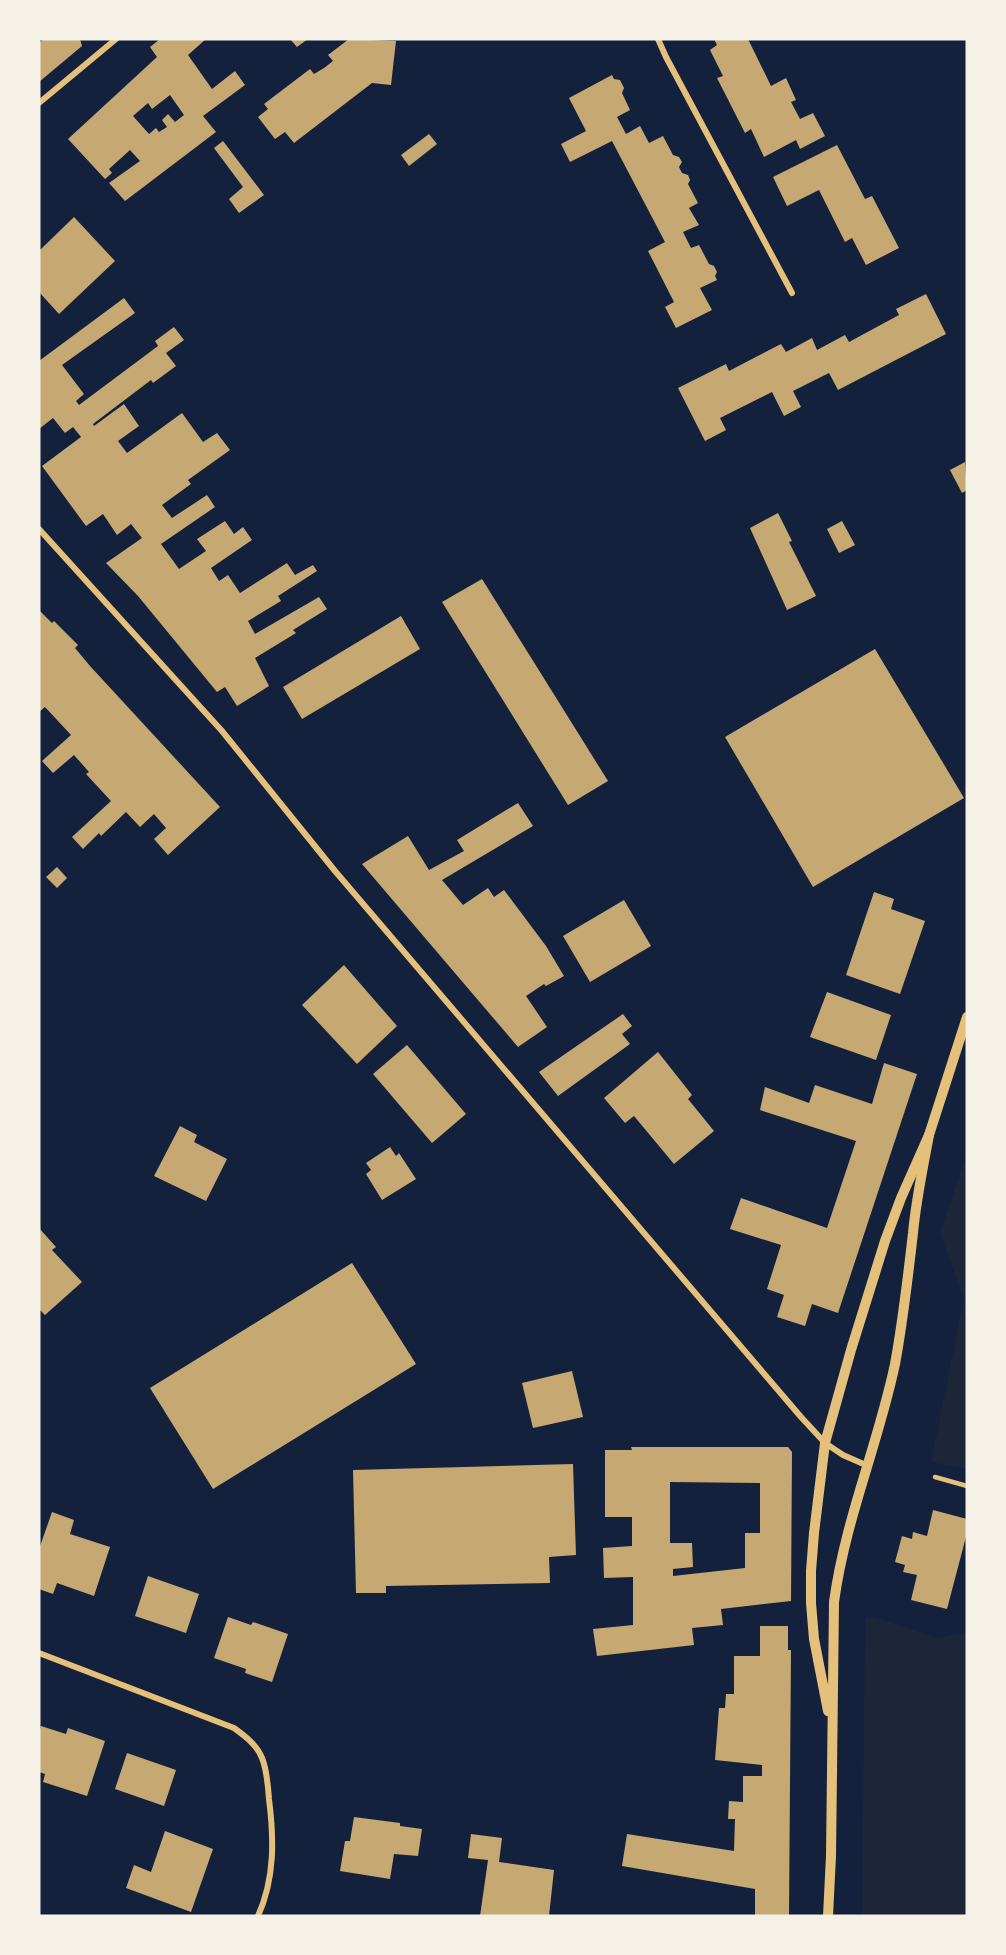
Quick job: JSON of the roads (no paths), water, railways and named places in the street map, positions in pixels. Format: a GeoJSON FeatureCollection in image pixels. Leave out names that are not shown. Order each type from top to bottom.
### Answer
{"type":"FeatureCollection","features":[{"type":"Feature","properties":{"kind":"street"},"geometry":{"type":"LineString","coordinates":[[39,103],[116,39]]}},
{"type":"Feature","properties":{"kind":"street"},"geometry":{"type":"LineString","coordinates":[[658,39],[671,68],[792,293]]}},
{"type":"Feature","properties":{"kind":"street"},"geometry":{"type":"LineString","coordinates":[[39,529],[222,731],[335,871],[801,1418],[825,1443],[843,1455],[868,1466]]}},
{"type":"Feature","properties":{"kind":"street"},"geometry":{"type":"LineString","coordinates":[[831,1726],[814,1639],[811,1603],[814,1533],[825,1443],[885,1241],[929,1135],[967,1017]]}},
{"type":"Feature","properties":{"kind":"street"},"geometry":{"type":"LineString","coordinates":[[828,1916],[831,1856],[834,1602],[839,1564],[881,1422],[895,1364],[909,1278],[917,1200],[929,1135]]}},
{"type":"Feature","properties":{"kind":"street"},"geometry":{"type":"LineString","coordinates":[[39,1653],[234,1728],[252,1742],[262,1758],[267,1780],[273,1853],[270,1880],[258,1916]]}},
{"type":"Feature","properties":{"kind":"lane"},"geometry":{"type":"LineString","coordinates":[[935,1477],[967,1486]]}}]}
